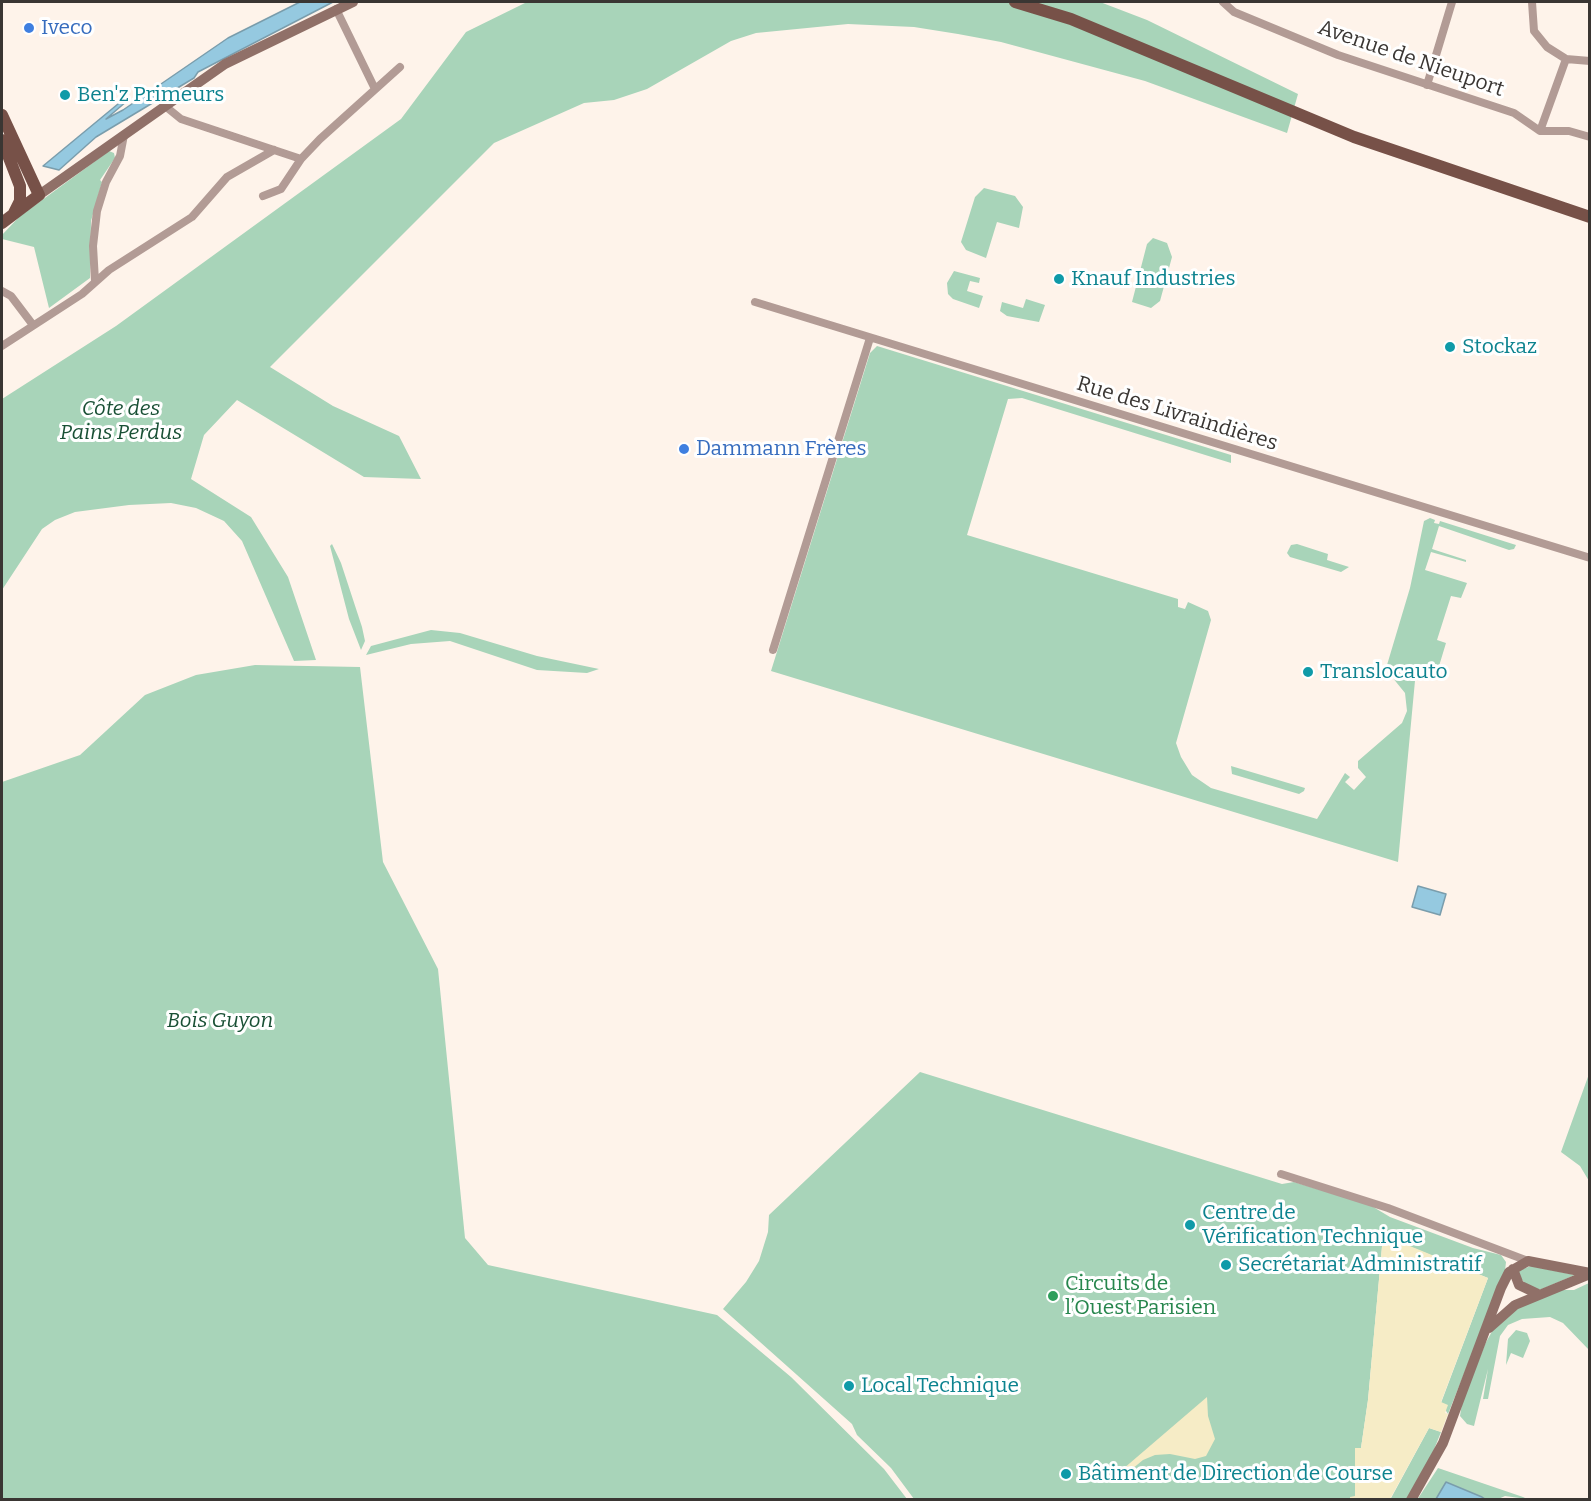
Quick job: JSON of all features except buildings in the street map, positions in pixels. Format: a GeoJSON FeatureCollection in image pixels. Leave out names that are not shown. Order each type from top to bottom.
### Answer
{"type":"FeatureCollection","features":[{"type":"Feature","properties":{"kind":"main road"},"geometry":{"type":"LineString","coordinates":[[2,223],[125,133],[225,64],[353,2]]}},
{"type":"Feature","properties":{"kind":"main road"},"geometry":{"type":"LineString","coordinates":[[1015,2],[1071,19],[1354,137],[1590,218]]}},
{"type":"Feature","properties":{"kind":"main road"},"geometry":{"type":"LineString","coordinates":[[2,115],[36,198]]}},
{"type":"Feature","properties":{"kind":"main road"},"geometry":{"type":"LineString","coordinates":[[2,140],[21,193],[14,214]]}},
{"type":"Feature","properties":{"kind":"main road"},"geometry":{"type":"LineString","coordinates":[[15,171],[36,198]]}},
{"type":"Feature","properties":{"kind":"main road"},"geometry":{"type":"LineString","coordinates":[[1411,1500],[1443,1443],[1501,1288],[1513,1269],[1528,1261],[1590,1274]]}},
{"type":"Feature","properties":{"kind":"main road"},"geometry":{"type":"LineString","coordinates":[[1513,1269],[1519,1285],[1539,1294]]}},
{"type":"Feature","properties":{"kind":"main road"},"geometry":{"type":"LineString","coordinates":[[1485,1332],[1503,1313],[1539,1294],[1590,1274]]}},
{"type":"Feature","properties":{"kind":"street","name":"Avenue de Nieuport"},"geometry":{"type":"LineString","coordinates":[[1223,2],[1244,17],[1338,55],[1514,113],[1540,131]]}},
{"type":"Feature","properties":{"kind":"street"},"geometry":{"type":"LineString","coordinates":[[1427,85],[1452,2]]}},
{"type":"Feature","properties":{"kind":"street"},"geometry":{"type":"LineString","coordinates":[[1532,2],[1534,31],[1547,47],[1566,59],[1590,61]]}},
{"type":"Feature","properties":{"kind":"street"},"geometry":{"type":"LineString","coordinates":[[336,9],[375,89]]}},
{"type":"Feature","properties":{"kind":"street"},"geometry":{"type":"LineString","coordinates":[[1566,59],[1540,131],[1569,131],[1590,137]]}},
{"type":"Feature","properties":{"kind":"street"},"geometry":{"type":"LineString","coordinates":[[263,196],[281,189],[301,159],[400,67]]}},
{"type":"Feature","properties":{"kind":"street"},"geometry":{"type":"LineString","coordinates":[[165,105],[181,119],[301,159]]}},
{"type":"Feature","properties":{"kind":"street"},"geometry":{"type":"LineString","coordinates":[[95,281],[93,246],[97,211],[106,182],[120,156],[125,133]]}},
{"type":"Feature","properties":{"kind":"street"},"geometry":{"type":"LineString","coordinates":[[2,346],[82,294],[95,281],[192,217],[227,177],[274,150]]}},
{"type":"Feature","properties":{"kind":"street"},"geometry":{"type":"LineString","coordinates":[[2,291],[11,296],[33,324]]}},
{"type":"Feature","properties":{"kind":"street","name":"Rue des Livraindières"},"geometry":{"type":"LineString","coordinates":[[755,302],[1590,558]]}},
{"type":"Feature","properties":{"kind":"street"},"geometry":{"type":"LineString","coordinates":[[773,650],[870,338]]}},
{"type":"Feature","properties":{"kind":"street"},"geometry":{"type":"LineString","coordinates":[[1281,1174],[1388,1208],[1528,1261]]}},
{"type":"Feature","properties":{"kind":"green space","name":"Côte des Pains Perdus"},"geometry":{"type":"Polygon","coordinates":[[[527,2],[1100,2],[1147,20],[1298,94],[1287,133],[1145,81],[1001,42],[958,34],[914,27],[848,24],[756,33],[731,41],[647,89],[614,100],[584,103],[494,143],[270,367],[333,406],[399,436],[421,479],[364,477],[237,400],[204,435],[191,479],[251,517],[288,577],[316,660],[294,661],[242,541],[224,521],[196,508],[171,503],[129,505],[75,512],[55,520],[42,529],[2,590],[2,399],[116,326],[401,119],[466,32],[527,2]]]}},
{"type":"Feature","properties":{"kind":"green space"},"geometry":{"type":"Polygon","coordinates":[[[109,151],[114,153],[115,158],[100,180],[102,182],[91,221],[90,278],[49,308],[34,247],[2,239],[2,235],[19,217],[109,151]]]}},
{"type":"Feature","properties":{"kind":"green space"},"geometry":{"type":"Polygon","coordinates":[[[984,188],[1015,196],[1023,207],[1019,228],[997,222],[986,258],[966,250],[961,242],[975,197],[984,188]]]}},
{"type":"Feature","properties":{"kind":"green space"},"geometry":{"type":"Polygon","coordinates":[[[1153,238],[1167,243],[1172,257],[1160,301],[1151,308],[1132,302],[1147,244],[1153,238]]]}},
{"type":"Feature","properties":{"kind":"green space"},"geometry":{"type":"Polygon","coordinates":[[[954,271],[980,278],[979,283],[970,281],[967,291],[983,296],[979,308],[953,299],[948,294],[947,283],[954,271]]]}},
{"type":"Feature","properties":{"kind":"green space"},"geometry":{"type":"Polygon","coordinates":[[[1026,299],[1045,305],[1039,322],[1007,316],[1000,311],[1002,302],[1023,308],[1026,299]]]}},
{"type":"Feature","properties":{"kind":"green space"},"geometry":{"type":"Polygon","coordinates":[[[877,346],[1231,455],[1231,463],[1022,398],[1008,399],[967,535],[1178,599],[1178,607],[1185,609],[1188,602],[1208,611],[1211,620],[1176,743],[1192,775],[1211,788],[1317,819],[1345,773],[1350,777],[1345,782],[1354,790],[1366,777],[1358,768],[1358,761],[1402,723],[1407,711],[1405,693],[1388,672],[1387,665],[1410,588],[1424,521],[1430,518],[1435,520],[1434,523],[1439,524],[1440,521],[1516,545],[1514,549],[1509,550],[1439,526],[1432,549],[1466,560],[1466,562],[1431,552],[1425,570],[1467,583],[1461,598],[1451,596],[1437,640],[1446,643],[1436,676],[1416,670],[1398,862],[771,671],[870,353],[877,346]]]}},
{"type":"Feature","properties":{"kind":"green space"},"geometry":{"type":"Polygon","coordinates":[[[332,544],[341,563],[362,627],[365,641],[361,650],[349,619],[330,546],[332,544]]]}},
{"type":"Feature","properties":{"kind":"green space"},"geometry":{"type":"Polygon","coordinates":[[[1297,544],[1328,554],[1327,560],[1349,567],[1341,572],[1290,557],[1287,553],[1291,545],[1297,544]]]}},
{"type":"Feature","properties":{"kind":"green space"},"geometry":{"type":"Polygon","coordinates":[[[431,630],[460,633],[537,656],[599,669],[587,673],[537,670],[450,641],[411,644],[366,655],[371,646],[431,630]]]}},
{"type":"Feature","properties":{"kind":"green space","name":"Bois Guyon"},"geometry":{"type":"Polygon","coordinates":[[[255,665],[360,667],[383,862],[438,969],[465,1238],[488,1265],[717,1315],[791,1377],[884,1469],[907,1499],[2,1499],[2,782],[80,755],[145,695],[196,675],[255,665]]]}},
{"type":"Feature","properties":{"kind":"green space"},"geometry":{"type":"Polygon","coordinates":[[[1231,766],[1305,788],[1299,794],[1232,774],[1231,766]]]}},
{"type":"Feature","properties":{"kind":"green space","name":"Circuits de l’Ouest Parisien"},"geometry":{"type":"Polygon","coordinates":[[[920,1072],[1282,1184],[1294,1182],[1370,1205],[1390,1217],[1473,1248],[1501,1255],[1506,1262],[1505,1271],[1448,1414],[1441,1403],[1488,1278],[1383,1236],[1368,1400],[1361,1448],[1355,1448],[1355,1497],[1350,1499],[914,1499],[891,1468],[857,1435],[852,1424],[723,1309],[746,1282],[759,1261],[768,1232],[769,1215],[920,1072]]]}},
{"type":"Feature","properties":{"kind":"green space"},"geometry":{"type":"Polygon","coordinates":[[[1589,1074],[1589,1181],[1580,1166],[1561,1152],[1589,1074]]]}},
{"type":"Feature","properties":{"kind":"green space"},"geometry":{"type":"Polygon","coordinates":[[[1531,1266],[1575,1275],[1542,1289],[1535,1289],[1528,1287],[1518,1275],[1520,1270],[1531,1266]]]}},
{"type":"Feature","properties":{"kind":"green space"},"geometry":{"type":"Polygon","coordinates":[[[1589,1283],[1589,1350],[1563,1323],[1550,1317],[1522,1319],[1508,1325],[1500,1336],[1488,1399],[1483,1399],[1488,1369],[1474,1426],[1467,1424],[1460,1416],[1462,1403],[1485,1344],[1495,1326],[1509,1312],[1560,1290],[1574,1290],[1589,1283]]]}},
{"type":"Feature","properties":{"kind":"green space"},"geometry":{"type":"Polygon","coordinates":[[[1516,1330],[1527,1333],[1530,1341],[1523,1358],[1511,1353],[1506,1365],[1508,1339],[1516,1330]]]}},
{"type":"Feature","properties":{"kind":"green space"},"geometry":{"type":"Polygon","coordinates":[[[1429,1428],[1441,1432],[1431,1457],[1407,1499],[1390,1500],[1429,1428]]]}},
{"type":"Feature","properties":{"kind":"green space"},"geometry":{"type":"Polygon","coordinates":[[[1438,1468],[1527,1499],[1505,1496],[1496,1500],[1417,1500],[1438,1468]]]}},
{"type":"Feature","properties":{"kind":"sand"},"geometry":{"type":"Polygon","coordinates":[[[1383,1235],[1488,1278],[1441,1402],[1448,1405],[1445,1413],[1448,1414],[1441,1432],[1429,1428],[1390,1499],[1350,1500],[1350,1497],[1355,1496],[1355,1448],[1361,1448],[1368,1400],[1383,1235]]]}},
{"type":"Feature","properties":{"kind":"sand"},"geometry":{"type":"Polygon","coordinates":[[[1207,1397],[1208,1416],[1215,1439],[1206,1456],[1195,1459],[1170,1454],[1155,1455],[1143,1460],[1120,1479],[1116,1475],[1207,1397]]]}},
{"type":"Feature","properties":{"kind":"water"},"geometry":{"type":"Polygon","coordinates":[[[300,2],[333,2],[198,72],[194,78],[96,137],[59,170],[43,166],[124,99],[127,101],[106,119],[123,110],[228,38],[300,2]]]}},
{"type":"Feature","properties":{"kind":"water"},"geometry":{"type":"Polygon","coordinates":[[[1418,886],[1446,894],[1440,915],[1412,907],[1418,886]]]}},
{"type":"Feature","properties":{"kind":"water"},"geometry":{"type":"Polygon","coordinates":[[[1446,1482],[1482,1497],[1485,1499],[1436,1499],[1446,1482]]]}},
{"type":"Feature","properties":{"kind":"place","name":"Iveco"},"geometry":{"type":"Point","coordinates":[29,28]}},
{"type":"Feature","properties":{"kind":"place","name":"Ben'z Primeurs"},"geometry":{"type":"Point","coordinates":[65,95]}},
{"type":"Feature","properties":{"kind":"place","name":"Knauf Industries"},"geometry":{"type":"Point","coordinates":[1059,279]}},
{"type":"Feature","properties":{"kind":"place","name":"Stockaz"},"geometry":{"type":"Point","coordinates":[1450,347]}},
{"type":"Feature","properties":{"kind":"place","name":"Dammann Frères"},"geometry":{"type":"Point","coordinates":[684,449]}},
{"type":"Feature","properties":{"kind":"place","name":"Translocauto"},"geometry":{"type":"Point","coordinates":[1308,672]}},
{"type":"Feature","properties":{"kind":"place","name":"Centre de Vérification Technique"},"geometry":{"type":"Point","coordinates":[1190,1225]}},
{"type":"Feature","properties":{"kind":"place","name":"Secrétariat Administratif"},"geometry":{"type":"Point","coordinates":[1226,1265]}},
{"type":"Feature","properties":{"kind":"place","name":"Circuits de l’Ouest Parisien"},"geometry":{"type":"Point","coordinates":[1053,1296]}},
{"type":"Feature","properties":{"kind":"place","name":"Local Technique"},"geometry":{"type":"Point","coordinates":[849,1386]}},
{"type":"Feature","properties":{"kind":"place","name":"Bâtiment de Direction de Course"},"geometry":{"type":"Point","coordinates":[1066,1474]}}]}
